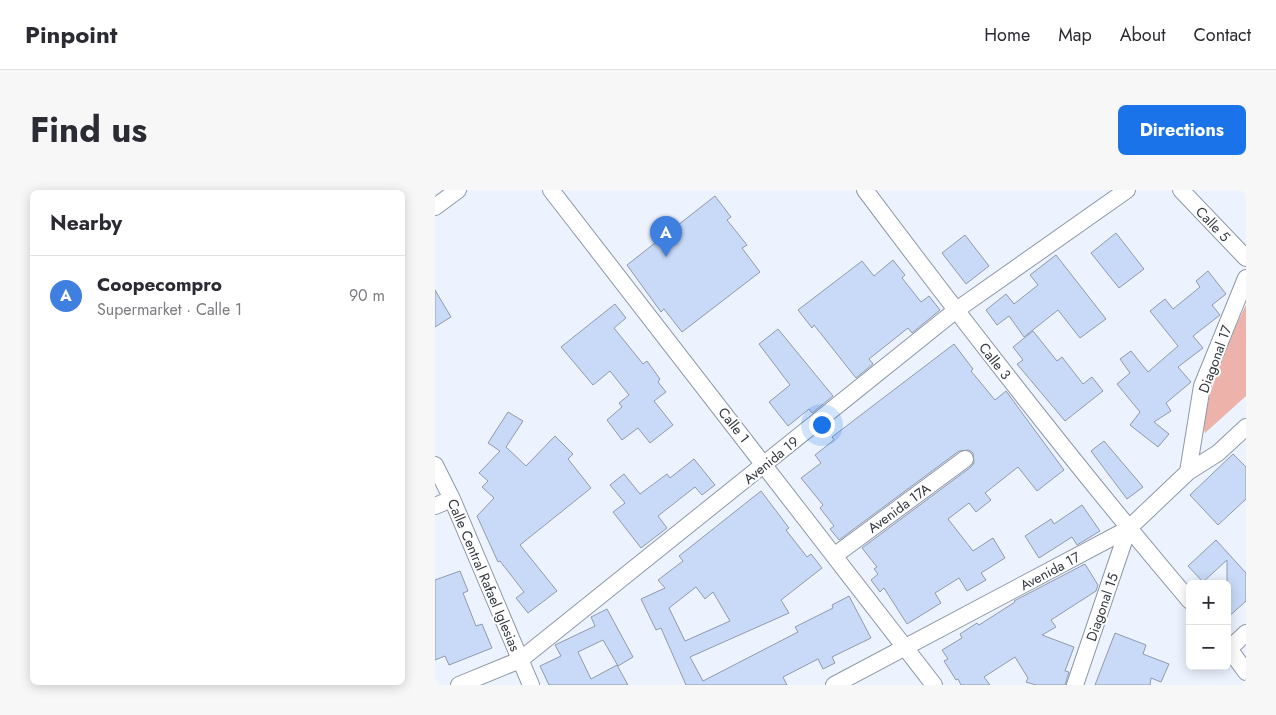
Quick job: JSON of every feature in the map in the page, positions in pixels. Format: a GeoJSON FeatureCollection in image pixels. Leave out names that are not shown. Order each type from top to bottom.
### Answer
{"type":"FeatureCollection","features":[{"type":"Feature","properties":{"kind":"street"},"geometry":{"type":"LineString","coordinates":[[435,207],[458,190]]}},
{"type":"Feature","properties":{"kind":"street","name":"Calle 1"},"geometry":{"type":"LineString","coordinates":[[551,190],[765,464],[833,556],[934,685]]}},
{"type":"Feature","properties":{"kind":"street","name":"Calle 3"},"geometry":{"type":"LineString","coordinates":[[865,190],[955,311],[1128,529],[1186,596]]}},
{"type":"Feature","properties":{"kind":"street","name":"Avenida 19"},"geometry":{"type":"LineString","coordinates":[[459,685],[520,660],[955,311],[1127,190]]}},
{"type":"Feature","properties":{"kind":"street","name":"Calle 5"},"geometry":{"type":"LineString","coordinates":[[1181,190],[1246,258]]}},
{"type":"Feature","properties":{"kind":"street","name":"Diagonal 17"},"geometry":{"type":"LineString","coordinates":[[1188,472],[1202,386],[1246,278]]}},
{"type":"Feature","properties":{"kind":"street","name":"Avenida 17"},"geometry":{"type":"LineString","coordinates":[[834,685],[1128,529],[1188,472],[1218,453],[1246,427]]}},
{"type":"Feature","properties":{"kind":"street","name":"Avenida 17A"},"geometry":{"type":"LineString","coordinates":[[833,556],[965,460]]}},
{"type":"Feature","properties":{"kind":"street","name":"Calle Central Rafael Iglesias"},"geometry":{"type":"LineString","coordinates":[[435,465],[452,499],[531,685]]}},
{"type":"Feature","properties":{"kind":"street"},"geometry":{"type":"LineString","coordinates":[[435,506],[452,499]]}},
{"type":"Feature","properties":{"kind":"street","name":"Diagonal 15"},"geometry":{"type":"LineString","coordinates":[[1075,685],[1128,529]]}},
{"type":"Feature","properties":{"kind":"street"},"geometry":{"type":"LineString","coordinates":[[1231,645],[1246,633]]}},
{"type":"Feature","properties":{"kind":"street"},"geometry":{"type":"LineString","coordinates":[[1231,651],[1246,672]]}},
{"type":"Feature","properties":{"kind":"shaded area"},"geometry":{"type":"Polygon","coordinates":[[[1246,305],[1246,396],[1205,433],[1204,422],[1207,407],[1218,369],[1246,305]]]}},
{"type":"Feature","properties":{"kind":"building"},"geometry":{"type":"Polygon","coordinates":[[[715,196],[731,217],[727,220],[747,245],[742,248],[760,272],[682,332],[664,309],[661,312],[627,265],[715,196]]]}},
{"type":"Feature","properties":{"kind":"building"},"geometry":{"type":"Polygon","coordinates":[[[1116,233],[1144,269],[1119,288],[1091,253],[1116,233]]]}},
{"type":"Feature","properties":{"kind":"building"},"geometry":{"type":"Polygon","coordinates":[[[965,235],[989,266],[966,284],[942,253],[965,235]]]}},
{"type":"Feature","properties":{"kind":"building"},"geometry":{"type":"Polygon","coordinates":[[[1056,255],[1106,319],[1080,338],[1058,310],[1024,337],[1009,316],[997,325],[986,310],[1006,294],[1014,304],[1038,285],[1030,275],[1056,255]]]}},
{"type":"Feature","properties":{"kind":"building"},"geometry":{"type":"Polygon","coordinates":[[[893,260],[905,275],[902,278],[921,302],[929,296],[940,310],[912,333],[908,328],[869,359],[873,364],[856,378],[814,325],[812,328],[798,310],[862,261],[874,276],[893,260]]]}},
{"type":"Feature","properties":{"kind":"building"},"geometry":{"type":"Polygon","coordinates":[[[1208,271],[1226,294],[1212,305],[1220,315],[1193,336],[1203,348],[1178,367],[1191,382],[1166,403],[1171,411],[1154,422],[1169,434],[1158,447],[1130,425],[1140,412],[1117,384],[1130,373],[1120,359],[1131,351],[1148,372],[1178,346],[1150,311],[1165,299],[1173,309],[1200,287],[1196,281],[1208,271]]]}},
{"type":"Feature","properties":{"kind":"building"},"geometry":{"type":"Polygon","coordinates":[[[435,290],[451,317],[435,327],[435,290]]]}},
{"type":"Feature","properties":{"kind":"building"},"geometry":{"type":"Polygon","coordinates":[[[615,304],[626,318],[614,328],[643,364],[647,361],[660,379],[658,382],[666,392],[654,401],[673,425],[650,443],[638,428],[622,440],[607,420],[622,407],[619,403],[629,395],[610,371],[593,385],[561,347],[615,304]]]}},
{"type":"Feature","properties":{"kind":"building"},"geometry":{"type":"Polygon","coordinates":[[[778,329],[833,396],[812,413],[809,409],[788,426],[769,402],[790,385],[759,344],[778,329]]]}},
{"type":"Feature","properties":{"kind":"building"},"geometry":{"type":"Polygon","coordinates":[[[1033,331],[1057,361],[1062,357],[1083,384],[1092,377],[1103,391],[1065,421],[1017,364],[1023,360],[1013,347],[1033,331]]]}},
{"type":"Feature","properties":{"kind":"building"},"geometry":{"type":"Polygon","coordinates":[[[954,344],[973,369],[971,371],[995,400],[1006,391],[1064,470],[1037,491],[1018,467],[985,493],[991,500],[976,512],[969,503],[948,519],[973,551],[993,538],[1005,558],[981,573],[986,580],[967,591],[959,578],[935,593],[941,603],[907,624],[884,588],[880,592],[871,580],[878,574],[874,569],[877,567],[862,548],[971,467],[974,463],[973,453],[969,450],[959,451],[839,540],[830,529],[834,526],[820,508],[823,505],[801,478],[821,463],[815,455],[834,440],[832,437],[954,344]]]}},
{"type":"Feature","properties":{"kind":"building"},"geometry":{"type":"Polygon","coordinates":[[[508,412],[523,421],[506,447],[526,466],[555,436],[573,454],[568,459],[591,488],[520,545],[557,591],[528,613],[516,598],[524,592],[500,561],[498,562],[477,516],[494,498],[482,487],[488,481],[479,473],[500,451],[488,443],[508,412]]]}},
{"type":"Feature","properties":{"kind":"building"},"geometry":{"type":"Polygon","coordinates":[[[1104,441],[1143,487],[1127,499],[1091,451],[1104,441]]]}},
{"type":"Feature","properties":{"kind":"building"},"geometry":{"type":"Polygon","coordinates":[[[1233,454],[1246,467],[1246,499],[1218,525],[1190,495],[1233,454]]]}},
{"type":"Feature","properties":{"kind":"building"},"geometry":{"type":"Polygon","coordinates":[[[694,459],[715,485],[702,495],[695,487],[658,516],[667,528],[641,548],[613,512],[625,503],[610,485],[624,474],[640,494],[667,474],[670,478],[694,459]]]}},
{"type":"Feature","properties":{"kind":"building"},"geometry":{"type":"Polygon","coordinates":[[[761,491],[789,528],[786,530],[807,557],[811,554],[822,568],[781,600],[789,613],[690,657],[703,681],[798,632],[795,627],[833,608],[832,605],[849,596],[871,638],[832,657],[835,663],[823,669],[818,659],[783,677],[787,685],[686,685],[661,628],[656,630],[641,599],[665,588],[658,580],[683,561],[679,556],[761,491]],[[696,587],[669,608],[685,641],[730,621],[713,592],[705,599],[696,587]]]}},
{"type":"Feature","properties":{"kind":"building"},"geometry":{"type":"Polygon","coordinates":[[[1082,505],[1100,531],[1077,545],[1072,537],[1039,558],[1025,536],[1051,519],[1054,524],[1082,505]]]}},
{"type":"Feature","properties":{"kind":"building"},"geometry":{"type":"Polygon","coordinates":[[[1216,540],[1246,573],[1246,601],[1231,614],[1231,580],[1227,580],[1227,560],[1205,580],[1201,580],[1188,566],[1216,540]]]}},
{"type":"Feature","properties":{"kind":"building"},"geometry":{"type":"Polygon","coordinates":[[[1085,564],[1098,585],[1096,591],[1051,620],[1056,627],[1042,635],[1074,647],[1065,671],[1069,672],[1065,685],[1036,685],[1026,682],[1028,678],[1015,657],[984,677],[990,685],[961,685],[958,679],[956,680],[944,661],[948,659],[942,650],[962,638],[960,634],[977,623],[979,625],[1014,601],[1085,564]]]}},
{"type":"Feature","properties":{"kind":"building"},"geometry":{"type":"Polygon","coordinates":[[[460,571],[468,591],[463,593],[476,626],[482,624],[492,648],[449,665],[445,656],[435,660],[435,580],[460,571]]]}},
{"type":"Feature","properties":{"kind":"building"},"geometry":{"type":"Polygon","coordinates":[[[607,609],[633,657],[618,666],[603,640],[578,652],[591,679],[617,665],[628,685],[549,685],[540,666],[561,656],[555,645],[595,626],[591,617],[607,609]]]}},
{"type":"Feature","properties":{"kind":"building"},"geometry":{"type":"Polygon","coordinates":[[[1115,633],[1146,645],[1143,654],[1169,664],[1161,682],[1151,678],[1150,685],[1095,685],[1115,633]]]}},
{"type":"Feature","properties":{"kind":"place","name":"Coopecompro"},"geometry":{"type":"Point","coordinates":[666,257]}}]}
